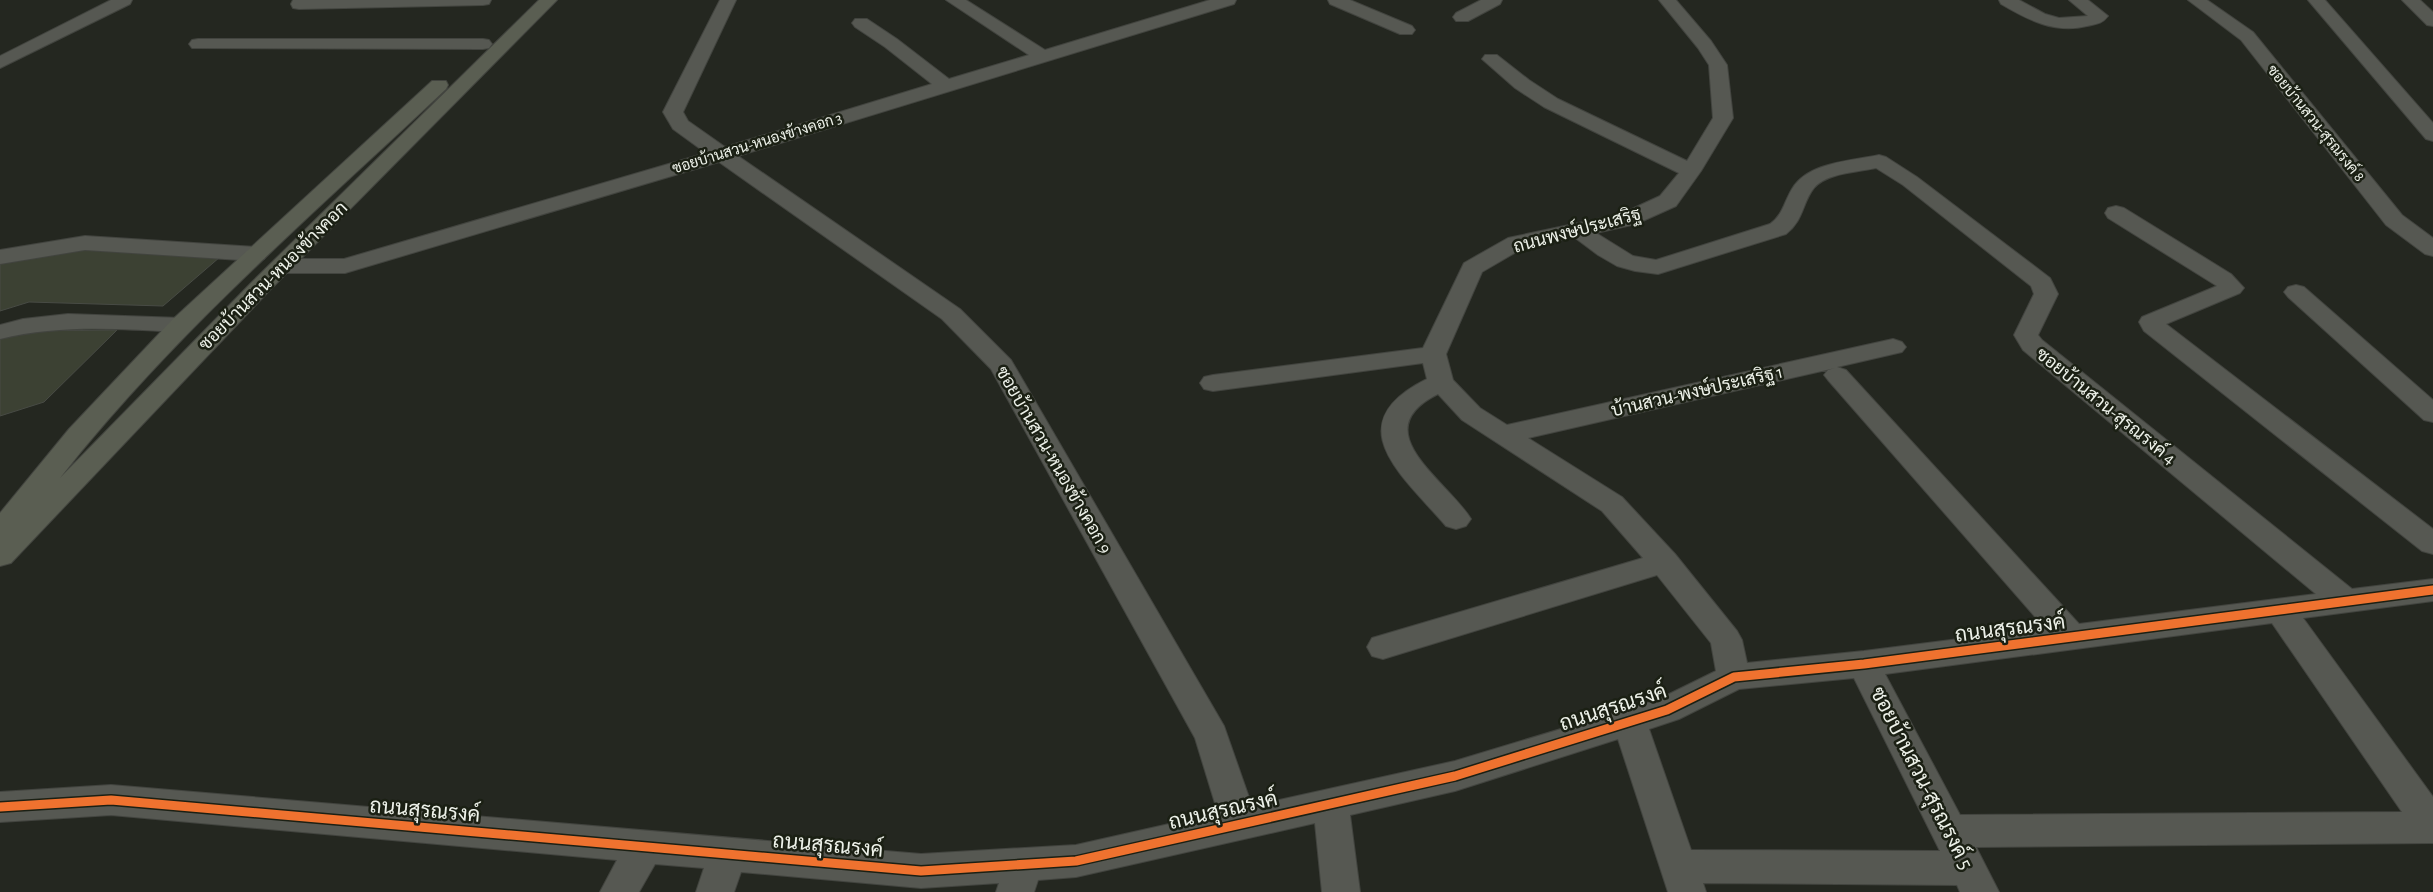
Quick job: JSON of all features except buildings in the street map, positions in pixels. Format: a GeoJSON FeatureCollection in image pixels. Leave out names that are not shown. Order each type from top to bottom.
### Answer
{"type":"FeatureCollection","features":[{"type":"Feature","properties":{"kind":"main road","name":"ซอยบ้านสวน-หนองข้างคอก"},"geometry":{"type":"LineString","coordinates":[[0,533],[79,435],[181,325],[483,44],[526,0]]}},
{"type":"Feature","properties":{"kind":"main road","name":"ซอยบ้านสวน-หนองข้างคอก"},"geometry":{"type":"LineString","coordinates":[[0,555],[283,266],[549,0]]}},
{"type":"Feature","properties":{"kind":"main road"},"geometry":{"type":"LineString","coordinates":[[0,515],[79,435]]}},
{"type":"Feature","properties":{"kind":"main road"},"geometry":{"type":"LineString","coordinates":[[0,570],[118,436]]}},
{"type":"Feature","properties":{"kind":"street"},"geometry":{"type":"LineString","coordinates":[[0,63],[124,0]]}},
{"type":"Feature","properties":{"kind":"street"},"geometry":{"type":"LineString","coordinates":[[299,4],[483,0]]}},
{"type":"Feature","properties":{"kind":"street","name":"ซอยบ้านสวน-หนองข้างคอก 9"},"geometry":{"type":"LineString","coordinates":[[728,0],[673,112],[680,125],[951,314],[1002,365],[1212,736],[1240,824]]}},
{"type":"Feature","properties":{"kind":"street"},"geometry":{"type":"LineString","coordinates":[[954,0],[1044,57]]}},
{"type":"Feature","properties":{"kind":"street"},"geometry":{"type":"LineString","coordinates":[[1336,0],[1406,30]]}},
{"type":"Feature","properties":{"kind":"street","name":"ถนนพงษ์ประเสริฐ"},"geometry":{"type":"LineString","coordinates":[[1434,354],[1472,268],[1516,243],[1628,219],[1668,201],[1691,171],[1723,118],[1718,65],[1705,45],[1667,0]]}},
{"type":"Feature","properties":{"kind":"street"},"geometry":{"type":"LineString","coordinates":[[2007,0],[2042,20],[2062,24],[2096,19],[2098,16],[2077,0]]}},
{"type":"Feature","properties":{"kind":"street","name":"ซอยบ้านสวน-สุรณรงค์ 8"},"geometry":{"type":"LineString","coordinates":[[2196,0],[2247,36],[2394,220],[2433,249]]}},
{"type":"Feature","properties":{"kind":"street"},"geometry":{"type":"LineString","coordinates":[[2316,0],[2433,135]]}},
{"type":"Feature","properties":{"kind":"street"},"geometry":{"type":"LineString","coordinates":[[2410,0],[2433,21]]}},
{"type":"Feature","properties":{"kind":"street","name":"ซอยบ้านสวน-หนองข้างคอก 3"},"geometry":{"type":"LineString","coordinates":[[283,266],[345,266],[1044,57],[1214,2]]}},
{"type":"Feature","properties":{"kind":"street"},"geometry":{"type":"LineString","coordinates":[[1462,17],[1481,2]]}},
{"type":"Feature","properties":{"kind":"street"},"geometry":{"type":"LineString","coordinates":[[861,23],[891,43],[947,86]]}},
{"type":"Feature","properties":{"kind":"street"},"geometry":{"type":"LineString","coordinates":[[198,44],[483,44]]}},
{"type":"Feature","properties":{"kind":"street"},"geometry":{"type":"LineString","coordinates":[[1491,59],[1522,84],[1551,103],[1691,171]]}},
{"type":"Feature","properties":{"kind":"street","name":"ซอยบ้านสวน-สุรณรงค์ 4"},"geometry":{"type":"LineString","coordinates":[[1578,230],[1619,259],[1645,267],[1658,267],[1778,229],[1786,224],[1807,183],[1827,173],[1879,161],[1910,181],[2042,283],[2046,294],[2026,335],[2032,345],[2347,602]]}},
{"type":"Feature","properties":{"kind":"street"},"geometry":{"type":"LineString","coordinates":[[2116,213],[2223,279],[2232,288],[2151,322],[2153,326],[2433,544]]}},
{"type":"Feature","properties":{"kind":"street"},"geometry":{"type":"LineString","coordinates":[[0,257],[86,243],[256,254]]}},
{"type":"Feature","properties":{"kind":"street"},"geometry":{"type":"LineString","coordinates":[[2296,292],[2433,414]]}},
{"type":"Feature","properties":{"kind":"street"},"geometry":{"type":"LineString","coordinates":[[0,332],[27,324],[74,320],[181,325]]}},
{"type":"Feature","properties":{"kind":"street","name":"บ้านสวน-พงษ์ประเสริฐ 1"},"geometry":{"type":"LineString","coordinates":[[1501,435],[1893,347]]}},
{"type":"Feature","properties":{"kind":"street"},"geometry":{"type":"LineString","coordinates":[[1213,383],[1434,354],[1441,382],[1471,414],[1501,435],[1612,504],[1664,562],[1726,640],[1734,677]]}},
{"type":"Feature","properties":{"kind":"street"},"geometry":{"type":"LineString","coordinates":[[1837,375],[2072,637]]}},
{"type":"Feature","properties":{"kind":"street"},"geometry":{"type":"LineString","coordinates":[[1441,382],[1408,401],[1395,420],[1393,433],[1397,447],[1405,458],[1456,519]]}},
{"type":"Feature","properties":{"kind":"street"},"geometry":{"type":"LineString","coordinates":[[1383,647],[1664,562]]}},
{"type":"Feature","properties":{"kind":"street","name":"ถนนสุรณรงค์"},"geometry":{"type":"LineString","coordinates":[[0,807],[111,800],[1019,878],[1076,861],[1455,776],[1667,710],[1734,677],[1864,664],[2433,590]]}},
{"type":"Feature","properties":{"kind":"street"},"geometry":{"type":"LineString","coordinates":[[2280,610],[2433,827]]}},
{"type":"Feature","properties":{"kind":"street","name":"ซอยบ้านสวน-สุรณรงค์ 5"},"geometry":{"type":"LineString","coordinates":[[1864,664],[1974,880]]}},
{"type":"Feature","properties":{"kind":"street"},"geometry":{"type":"LineString","coordinates":[[1629,721],[1682,879],[1974,880]]}},
{"type":"Feature","properties":{"kind":"street"},"geometry":{"type":"LineString","coordinates":[[1331,804],[1341,892]]}},
{"type":"Feature","properties":{"kind":"street"},"geometry":{"type":"LineString","coordinates":[[1950,831],[2433,827]]}},
{"type":"Feature","properties":{"kind":"street"},"geometry":{"type":"LineString","coordinates":[[619,892],[645,847]]}},
{"type":"Feature","properties":{"kind":"street"},"geometry":{"type":"LineString","coordinates":[[715,892],[728,854]]}},
{"type":"Feature","properties":{"kind":"cycle path"},"geometry":{"type":"LineString","coordinates":[[0,807],[111,800],[921,871],[1076,861],[1455,776],[1667,710],[1734,677],[1864,664],[2433,590]]}}]}
